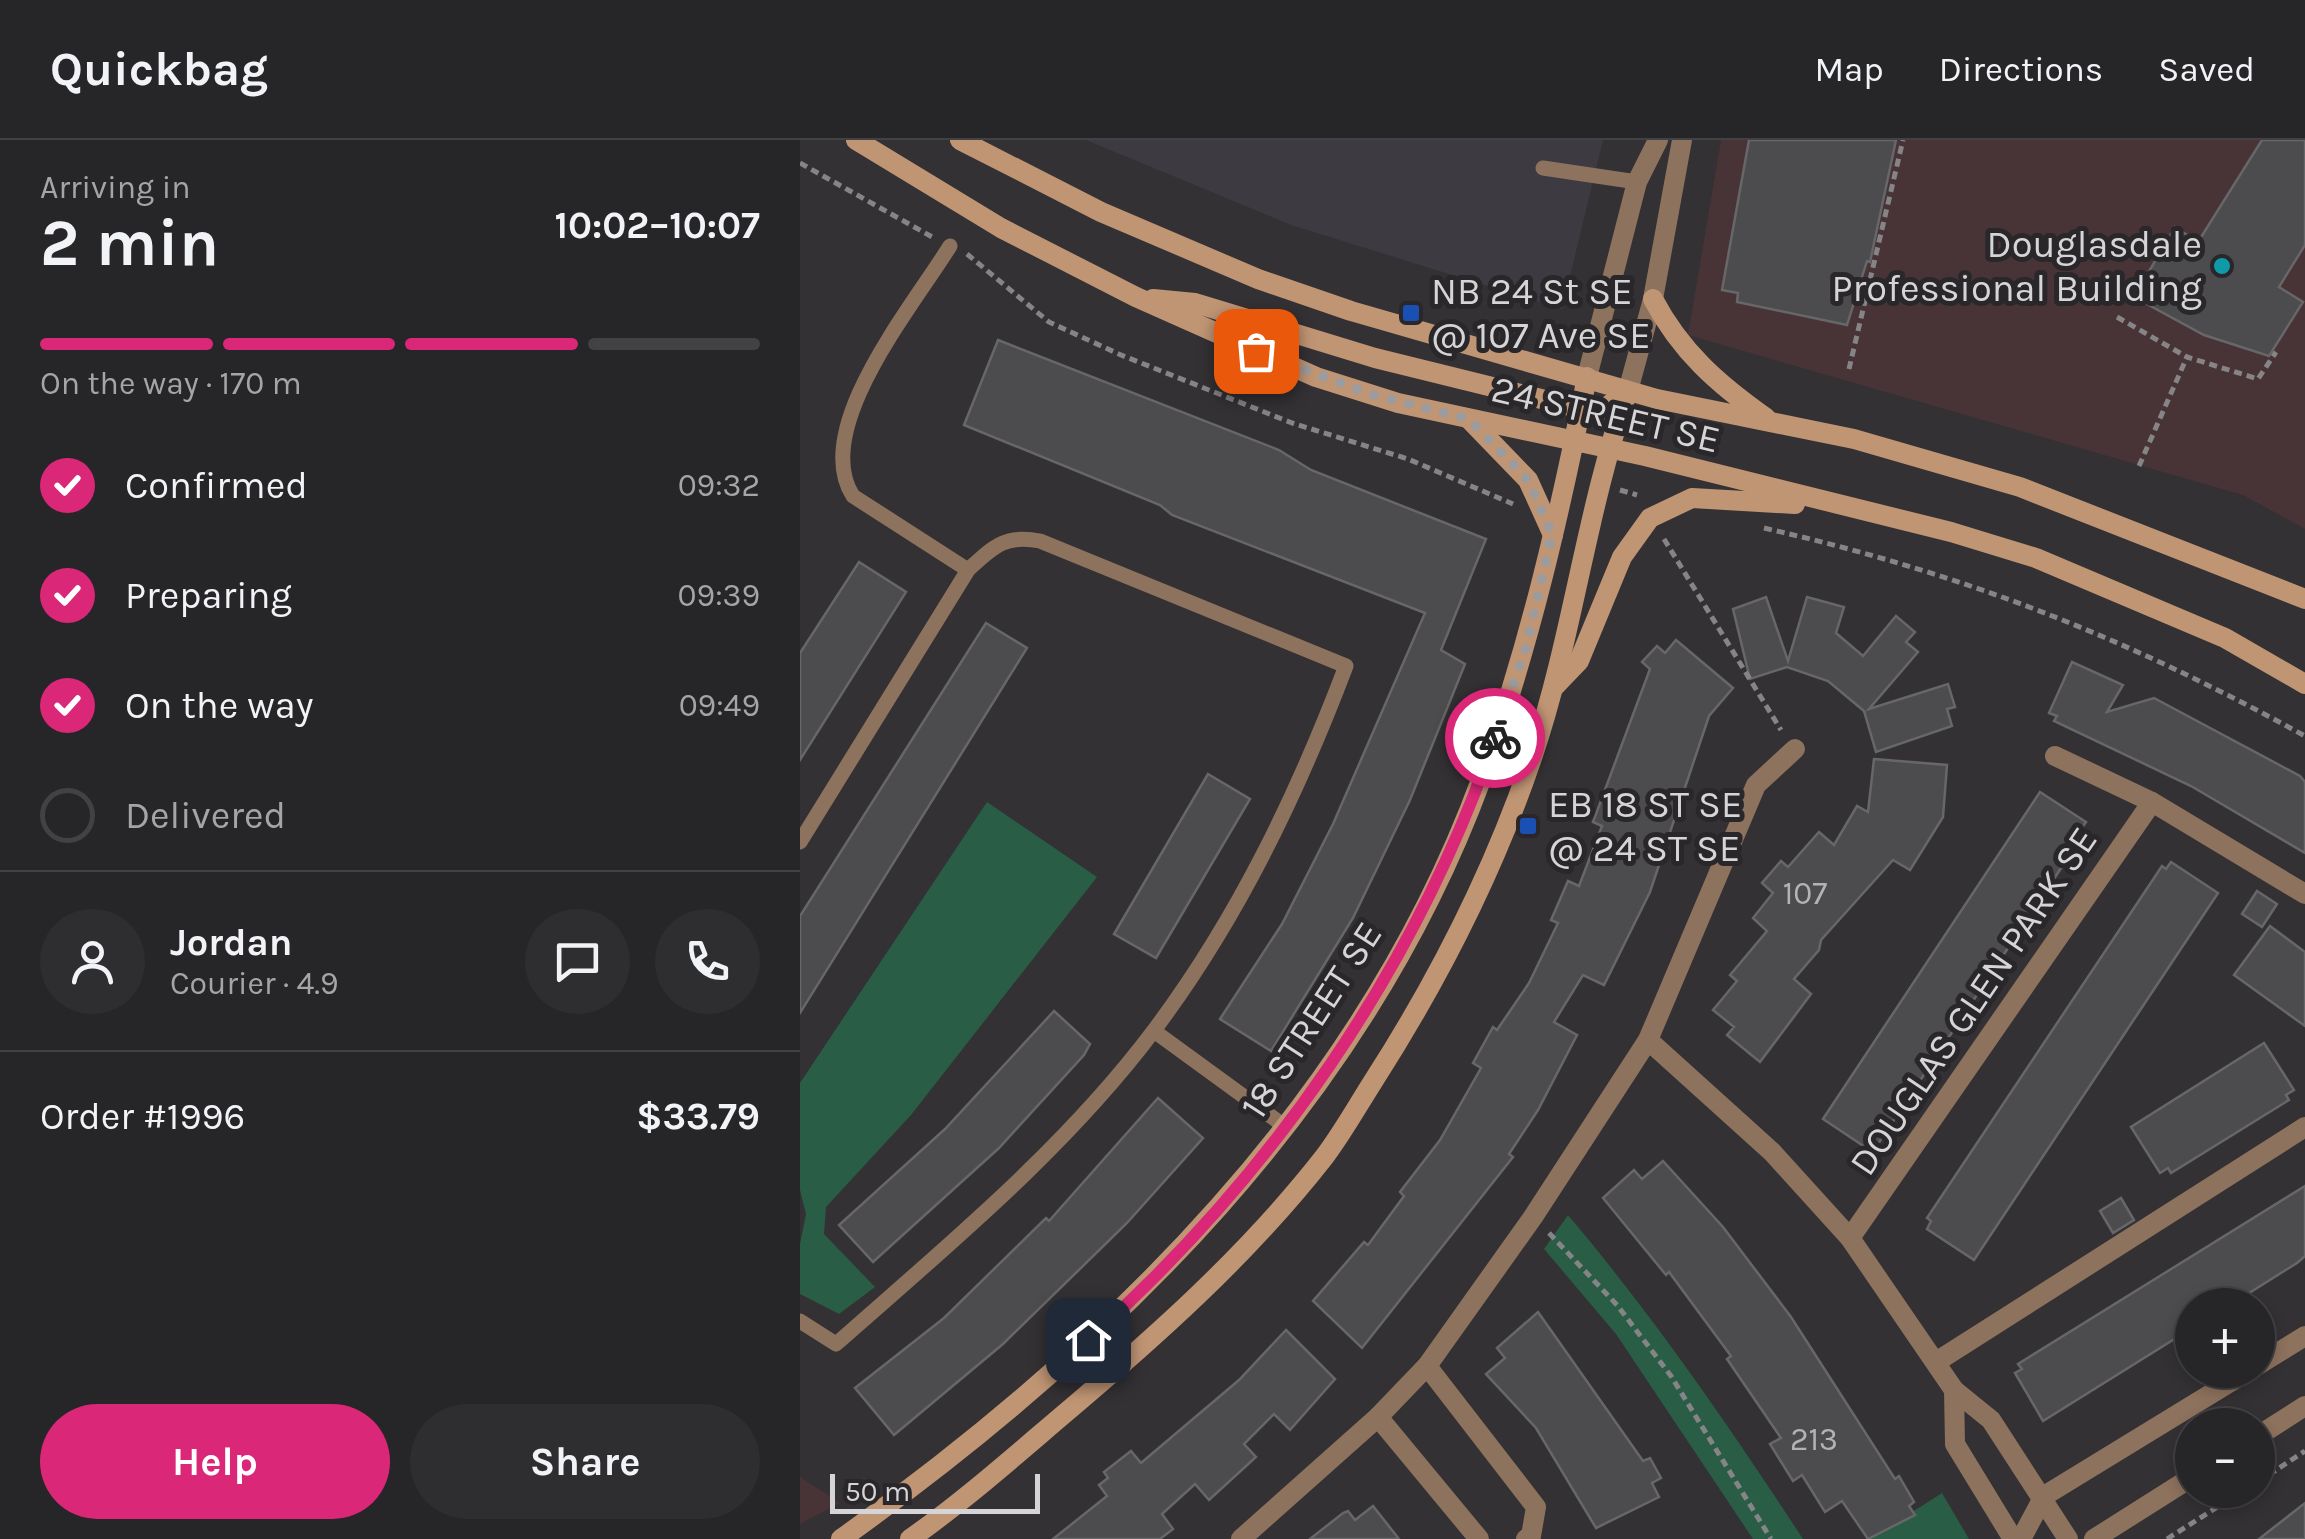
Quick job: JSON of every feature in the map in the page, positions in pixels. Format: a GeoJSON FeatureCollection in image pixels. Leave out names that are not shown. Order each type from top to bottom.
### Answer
{"type":"FeatureCollection","features":[{"type":"Feature","properties":{"kind":"main road","name":"24 STREET SE"},"geometry":{"type":"LineString","coordinates":[[856,140],[1001,228],[1136,297],[1316,376],[1469,419],[1608,448],[2036,558],[2225,638],[2305,684]]}},
{"type":"Feature","properties":{"kind":"main road","name":"24 STREET SE"},"geometry":{"type":"LineString","coordinates":[[960,140],[1101,212],[1258,280],[1628,391],[1854,439],[2020,487],[2305,599]]}},
{"type":"Feature","properties":{"kind":"main road"},"geometry":{"type":"LineString","coordinates":[[1136,297],[1195,303],[1374,358],[1580,410]]}},
{"type":"Feature","properties":{"kind":"main road"},"geometry":{"type":"LineString","coordinates":[[1653,299],[1681,346],[1712,379],[1772,422]]}},
{"type":"Feature","properties":{"kind":"main road","name":"18 STREET SE"},"geometry":{"type":"LineString","coordinates":[[841,1539],[990,1425],[1112,1318],[1220,1209],[1287,1128],[1366,1010],[1447,858],[1480,782],[1526,648],[1587,377]]}},
{"type":"Feature","properties":{"kind":"main road","name":"24 STREET SE"},"geometry":{"type":"LineString","coordinates":[[1580,410],[1600,412],[1628,391]]}},
{"type":"Feature","properties":{"kind":"main road"},"geometry":{"type":"LineString","coordinates":[[910,1539],[1140,1350],[1227,1268],[1326,1154],[1456,943],[1494,860],[1554,688],[1608,448],[1628,391]]}},
{"type":"Feature","properties":{"kind":"main road"},"geometry":{"type":"LineString","coordinates":[[1469,419],[1528,480],[1552,534]]}},
{"type":"Feature","properties":{"kind":"main road"},"geometry":{"type":"LineString","coordinates":[[1554,688],[1580,661],[1622,557],[1650,518],[1668,506],[1692,498],[1849,508]]}},
{"type":"Feature","properties":{"kind":"street"},"geometry":{"type":"LineString","coordinates":[[1587,377],[1637,182],[1658,140]]}},
{"type":"Feature","properties":{"kind":"street"},"geometry":{"type":"LineString","coordinates":[[1628,391],[1653,299],[1682,140]]}},
{"type":"Feature","properties":{"kind":"street"},"geometry":{"type":"LineString","coordinates":[[1241,1539],[1378,1417],[1427,1366],[1648,1040],[1756,785],[1795,749]]}},
{"type":"Feature","properties":{"kind":"street","name":"DOUGLAS GLEN PARK SE"},"geometry":{"type":"LineString","coordinates":[[2055,756],[2152,802],[2305,894]]}},
{"type":"Feature","properties":{"kind":"street","name":"DOUGLAS GLEN PARK SE"},"geometry":{"type":"LineString","coordinates":[[1850,1238],[2152,802]]}},
{"type":"Feature","properties":{"kind":"street"},"geometry":{"type":"LineString","coordinates":[[1648,1040],[1772,1152],[1850,1238],[1954,1390],[1991,1420],[2044,1496],[2068,1539]]}},
{"type":"Feature","properties":{"kind":"street"},"geometry":{"type":"LineString","coordinates":[[1936,1362],[2305,1127]]}},
{"type":"Feature","properties":{"kind":"street"},"geometry":{"type":"LineString","coordinates":[[2275,1355],[2305,1336]]}},
{"type":"Feature","properties":{"kind":"street"},"geometry":{"type":"LineString","coordinates":[[1427,1366],[1536,1507],[1531,1536],[1526,1539]]}},
{"type":"Feature","properties":{"kind":"street"},"geometry":{"type":"LineString","coordinates":[[2021,1539],[2044,1496],[2221,1388]]}},
{"type":"Feature","properties":{"kind":"street"},"geometry":{"type":"LineString","coordinates":[[1954,1390],[1955,1444],[2013,1539]]}},
{"type":"Feature","properties":{"kind":"street"},"geometry":{"type":"LineString","coordinates":[[2275,1425],[2305,1406]]}},
{"type":"Feature","properties":{"kind":"street"},"geometry":{"type":"LineString","coordinates":[[1378,1417],[1479,1539]]}},
{"type":"Feature","properties":{"kind":"street"},"geometry":{"type":"LineString","coordinates":[[2094,1539],[2175,1488]]}},
{"type":"Feature","properties":{"kind":"lane"},"geometry":{"type":"LineString","coordinates":[[1543,168],[1637,182]]}},
{"type":"Feature","properties":{"kind":"lane"},"geometry":{"type":"LineString","coordinates":[[950,246],[852,406],[839,455],[842,478],[853,496],[968,570]]}},
{"type":"Feature","properties":{"kind":"lane"},"geometry":{"type":"LineString","coordinates":[[800,842],[968,570],[998,542],[1018,536],[1040,541],[1346,666],[1276,835],[1206,956],[1154,1032],[1088,1107],[980,1218],[836,1344],[800,1322]]}},
{"type":"Feature","properties":{"kind":"lane"},"geometry":{"type":"LineString","coordinates":[[1154,1032],[1287,1128]]}},
{"type":"Feature","properties":{"kind":"path"},"geometry":{"type":"LineString","coordinates":[[1849,369],[1903,140]]}},
{"type":"Feature","properties":{"kind":"path"},"geometry":{"type":"LineString","coordinates":[[800,163],[891,218],[975,258],[1049,322],[1292,423],[1408,459],[1514,504]]}},
{"type":"Feature","properties":{"kind":"path"},"geometry":{"type":"LineString","coordinates":[[2118,317],[2187,356],[2258,379],[2276,352]]}},
{"type":"Feature","properties":{"kind":"path"},"geometry":{"type":"LineString","coordinates":[[2139,466],[2187,356]]}},
{"type":"Feature","properties":{"kind":"path"},"geometry":{"type":"LineString","coordinates":[[1637,494],[1639,482]]}},
{"type":"Feature","properties":{"kind":"path"},"geometry":{"type":"LineString","coordinates":[[1759,527],[1995,591],[2193,675],[2305,736]]}},
{"type":"Feature","properties":{"kind":"path"},"geometry":{"type":"LineString","coordinates":[[1659,532],[1763,706],[1795,749]]}},
{"type":"Feature","properties":{"kind":"path"},"geometry":{"type":"LineString","coordinates":[[1532,1216],[1638,1333],[1771,1539]]}},
{"type":"Feature","properties":{"kind":"path"},"geometry":{"type":"LineString","coordinates":[[2275,1471],[2305,1452]]}},
{"type":"Feature","properties":{"kind":"path"},"geometry":{"type":"LineString","coordinates":[[2167,1539],[2216,1508]]}},
{"type":"Feature","properties":{"kind":"shaded area"},"geometry":{"type":"Polygon","coordinates":[[[1086,140],[1603,140],[1562,309],[1291,225],[1086,140]]]}},
{"type":"Feature","properties":{"kind":"shaded area"},"geometry":{"type":"Polygon","coordinates":[[[1721,140],[2305,140],[2305,529],[2243,495],[1688,335],[1721,140]]]}},
{"type":"Feature","properties":{"kind":"shaded area"},"geometry":{"type":"Polygon","coordinates":[[[800,1477],[840,1503],[800,1524],[800,1477]]]}},
{"type":"Feature","properties":{"kind":"green space"},"geometry":{"type":"Polygon","coordinates":[[[987,802],[1097,877],[911,1115],[826,1207],[824,1234],[875,1287],[839,1314],[800,1294],[800,1244],[806,1214],[800,1190],[800,1083],[987,802]]]}},
{"type":"Feature","properties":{"kind":"green space"},"geometry":{"type":"Polygon","coordinates":[[[1568,1215],[1690,1373],[1803,1539],[1753,1539],[1616,1334],[1544,1249],[1568,1215]]]}},
{"type":"Feature","properties":{"kind":"green space"},"geometry":{"type":"Polygon","coordinates":[[[1942,1493],[1969,1539],[1870,1539],[1942,1493]]]}},
{"type":"Feature","properties":{"kind":"building"},"geometry":{"type":"Polygon","coordinates":[[[1749,140],[1896,140],[1870,262],[1867,261],[1847,325],[1737,302],[1738,293],[1722,290],[1749,140]]]}},
{"type":"Feature","properties":{"kind":"building","name":"Douglasdale Professional Building"},"geometry":{"type":"Polygon","coordinates":[[[2262,140],[2305,140],[2305,245],[2279,287],[2303,302],[2269,356],[2204,335],[2134,297],[2175,227],[2198,242],[2262,140]]]}},
{"type":"Feature","properties":{"kind":"building"},"geometry":{"type":"Polygon","coordinates":[[[998,340],[1279,450],[1311,470],[1486,539],[1441,650],[1465,664],[1410,800],[1353,918],[1271,1051],[1220,1019],[1282,924],[1333,824],[1425,613],[1172,515],[1160,505],[964,425],[998,340]]]}},
{"type":"Feature","properties":{"kind":"building"},"geometry":{"type":"Polygon","coordinates":[[[859,562],[906,592],[800,760],[800,653],[859,562]]]}},
{"type":"Feature","properties":{"kind":"building"},"geometry":{"type":"Polygon","coordinates":[[[1766,597],[1788,661],[1807,597],[1844,607],[1836,633],[1863,656],[1896,616],[1915,632],[1906,642],[1918,652],[1869,709],[1948,684],[1955,707],[1947,709],[1952,726],[1876,752],[1864,711],[1828,681],[1787,667],[1750,679],[1733,609],[1766,597]]]}},
{"type":"Feature","properties":{"kind":"building"},"geometry":{"type":"Polygon","coordinates":[[[986,623],[1027,648],[800,1013],[800,916],[986,623]]]}},
{"type":"Feature","properties":{"kind":"building"},"geometry":{"type":"Polygon","coordinates":[[[1676,640],[1733,688],[1709,716],[1650,892],[1604,985],[1583,975],[1554,1022],[1577,1035],[1538,1110],[1509,1154],[1513,1157],[1362,1348],[1313,1301],[1364,1242],[1368,1245],[1404,1196],[1400,1192],[1440,1140],[1481,1068],[1473,1063],[1493,1027],[1497,1030],[1529,983],[1558,923],[1551,920],[1568,881],[1579,886],[1602,826],[1593,822],[1650,669],[1642,662],[1657,646],[1665,653],[1676,640]]]}},
{"type":"Feature","properties":{"kind":"building"},"geometry":{"type":"Polygon","coordinates":[[[2072,662],[2123,685],[2107,712],[2154,698],[2300,776],[2305,782],[2305,853],[2191,786],[2054,721],[2057,716],[2049,713],[2072,662]]]}},
{"type":"Feature","properties":{"kind":"building"},"geometry":{"type":"Polygon","coordinates":[[[1874,759],[1947,765],[1943,817],[1910,870],[1893,860],[1821,940],[1819,950],[1794,979],[1811,994],[1760,1062],[1727,1035],[1734,1027],[1713,1010],[1737,981],[1730,975],[1767,931],[1753,918],[1773,893],[1762,883],[1781,861],[1788,867],[1819,832],[1834,845],[1857,806],[1868,812],[1874,759]]]}},
{"type":"Feature","properties":{"kind":"building"},"geometry":{"type":"Polygon","coordinates":[[[1208,774],[1250,799],[1156,958],[1114,934],[1208,774]]]}},
{"type":"Feature","properties":{"kind":"building"},"geometry":{"type":"Polygon","coordinates":[[[2040,792],[2086,822],[2081,829],[2085,832],[1878,1144],[1873,1142],[1868,1149],[1823,1119],[2040,792]]]}},
{"type":"Feature","properties":{"kind":"building"},"geometry":{"type":"Polygon","coordinates":[[[2171,862],[2218,893],[1974,1260],[1927,1229],[1931,1221],[1927,1218],[2162,866],[2166,869],[2171,862]]]}},
{"type":"Feature","properties":{"kind":"building"},"geometry":{"type":"Polygon","coordinates":[[[2257,891],[2277,904],[2262,927],[2242,914],[2257,891]]]}},
{"type":"Feature","properties":{"kind":"building"},"geometry":{"type":"Polygon","coordinates":[[[2270,926],[2305,952],[2305,1026],[2234,975],[2270,926]]]}},
{"type":"Feature","properties":{"kind":"building"},"geometry":{"type":"Polygon","coordinates":[[[1054,1011],[1090,1044],[1084,1055],[999,1148],[873,1262],[839,1225],[945,1129],[1054,1011]]]}},
{"type":"Feature","properties":{"kind":"building"},"geometry":{"type":"Polygon","coordinates":[[[2264,1043],[2294,1090],[2286,1095],[2289,1100],[2171,1173],[2168,1168],[2160,1173],[2131,1127],[2264,1043]]]}},
{"type":"Feature","properties":{"kind":"building"},"geometry":{"type":"Polygon","coordinates":[[[1158,1098],[1203,1138],[1127,1223],[1003,1344],[894,1435],[855,1388],[944,1318],[1046,1218],[1049,1221],[1158,1098]]]}},
{"type":"Feature","properties":{"kind":"building"},"geometry":{"type":"Polygon","coordinates":[[[1663,1161],[1723,1227],[1791,1317],[1895,1479],[1899,1476],[1914,1502],[1909,1506],[1915,1515],[1868,1539],[1842,1501],[1825,1512],[1802,1475],[1793,1481],[1770,1444],[1781,1438],[1727,1359],[1731,1356],[1669,1272],[1666,1275],[1603,1198],[1634,1170],[1642,1179],[1663,1161]]]}},
{"type":"Feature","properties":{"kind":"building"},"geometry":{"type":"Polygon","coordinates":[[[2305,1186],[2305,1256],[2257,1288],[2175,1288],[2175,1339],[2043,1421],[2015,1373],[2022,1369],[2018,1364],[2305,1186]]]}},
{"type":"Feature","properties":{"kind":"building"},"geometry":{"type":"Polygon","coordinates":[[[2121,1198],[2134,1220],[2113,1233],[2100,1211],[2121,1198]]]}},
{"type":"Feature","properties":{"kind":"building"},"geometry":{"type":"Polygon","coordinates":[[[1538,1312],[1643,1461],[1650,1458],[1661,1478],[1652,1483],[1659,1497],[1596,1528],[1536,1428],[1486,1374],[1505,1358],[1497,1348],[1538,1312]]]}},
{"type":"Feature","properties":{"kind":"building"},"geometry":{"type":"Polygon","coordinates":[[[1286,1330],[1335,1379],[1290,1430],[1274,1414],[1244,1444],[1256,1457],[1209,1500],[1195,1484],[1162,1514],[1173,1529],[1160,1539],[1053,1539],[1107,1496],[1099,1485],[1108,1478],[1104,1472],[1131,1451],[1141,1463],[1239,1380],[1286,1330]]]}},
{"type":"Feature","properties":{"kind":"building"},"geometry":{"type":"Polygon","coordinates":[[[2305,1503],[2305,1539],[2259,1539],[2305,1503]]]}},
{"type":"Feature","properties":{"kind":"building"},"geometry":{"type":"Polygon","coordinates":[[[1373,1506],[1399,1539],[1310,1539],[1343,1513],[1348,1511],[1355,1520],[1373,1506]]]}},
{"type":"Feature","properties":{"kind":"way so far"},"geometry":{"type":"LineString","coordinates":[[1256,351],[1370,394],[1469,419],[1528,480],[1552,534],[1526,648],[1495,738]]}},
{"type":"Feature","properties":{"kind":"place","name":"Douglasdale Professional Building"},"geometry":{"type":"Point","coordinates":[2222,266]}},
{"type":"Feature","properties":{"kind":"place","name":"NB 24 St SE @ 107 Ave SE"},"geometry":{"type":"Point","coordinates":[1411,313]}},
{"type":"Feature","properties":{"kind":"place","name":"EB 18 ST SE @ 24 ST SE"},"geometry":{"type":"Point","coordinates":[1528,826]}},
{"type":"Feature","properties":{"kind":"route"},"geometry":{"type":"LineString","coordinates":[[1088,1340],[1220,1209],[1306,1103],[1366,1010],[1417,920],[1480,782],[1495,738]]}}]}
